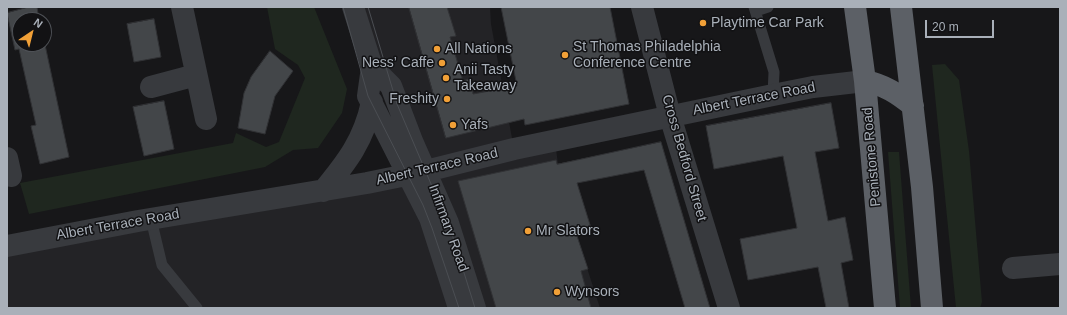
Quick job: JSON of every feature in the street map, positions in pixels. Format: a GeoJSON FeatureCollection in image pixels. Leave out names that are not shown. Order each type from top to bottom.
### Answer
{"type":"FeatureCollection","features":[{"type":"Feature","properties":{"kind":"highway","name":"Penistone Road"},"geometry":{"type":"LineString","coordinates":[[855,7],[865,81],[885,308]]}},
{"type":"Feature","properties":{"kind":"highway"},"geometry":{"type":"LineString","coordinates":[[901,7],[922,186],[932,308]]}},
{"type":"Feature","properties":{"kind":"highway"},"geometry":{"type":"LineString","coordinates":[[865,81],[880,84],[898,94],[913,106]]}},
{"type":"Feature","properties":{"kind":"street"},"geometry":{"type":"LineString","coordinates":[[182,7],[206,119]]}},
{"type":"Feature","properties":{"kind":"street","name":"Infirmary Road"},"geometry":{"type":"LineString","coordinates":[[353,7],[372,67],[368,96],[448,223],[475,308]]}},
{"type":"Feature","properties":{"kind":"street","name":"Cross Bedford Street"},"geometry":{"type":"LineString","coordinates":[[642,7],[670,116],[728,308]]}},
{"type":"Feature","properties":{"kind":"street","name":"Infirmary Road"},"geometry":{"type":"LineString","coordinates":[[372,67],[392,86],[407,129],[417,173],[430,218],[459,308]]}},
{"type":"Feature","properties":{"kind":"street"},"geometry":{"type":"LineString","coordinates":[[151,87],[196,76]]}},
{"type":"Feature","properties":{"kind":"street","name":"Albert Terrace Road"},"geometry":{"type":"LineString","coordinates":[[7,246],[151,219],[323,191],[417,173],[506,151],[772,95],[813,87],[865,81]]}},
{"type":"Feature","properties":{"kind":"street"},"geometry":{"type":"LineString","coordinates":[[323,191],[347,163],[356,148],[368,121],[372,102]]}},
{"type":"Feature","properties":{"kind":"street"},"geometry":{"type":"LineString","coordinates":[[1013,268],[1060,264]]}},
{"type":"Feature","properties":{"kind":"lane"},"geometry":{"type":"LineString","coordinates":[[768,7],[755,9],[774,72],[772,95]]}},
{"type":"Feature","properties":{"kind":"lane"},"geometry":{"type":"LineString","coordinates":[[151,219],[162,265],[197,308]]}},
{"type":"Feature","properties":{"kind":"shaded area"},"geometry":{"type":"Polygon","coordinates":[[[267,7],[314,7],[347,89],[342,113],[318,148],[293,150],[265,167],[29,214],[20,183],[233,143],[236,133],[266,147],[279,142],[305,78],[298,65],[275,49],[267,7]]]}},
{"type":"Feature","properties":{"kind":"shaded area"},"geometry":{"type":"Polygon","coordinates":[[[353,7],[490,7],[491,24],[514,149],[555,141],[562,195],[579,190],[591,228],[576,234],[600,308],[7,308],[7,239],[417,173],[353,7]]]}},
{"type":"Feature","properties":{"kind":"shaded area"},"geometry":{"type":"Polygon","coordinates":[[[945,64],[959,80],[969,151],[982,302],[980,308],[956,308],[932,65],[945,64]]]}},
{"type":"Feature","properties":{"kind":"shaded area"},"geometry":{"type":"Polygon","coordinates":[[[888,152],[899,152],[911,308],[900,308],[888,152]]]}},
{"type":"Feature","properties":{"kind":"building"},"geometry":{"type":"Polygon","coordinates":[[[29,7],[37,7],[38,12],[12,12],[12,36],[7,13],[29,7]]]}},
{"type":"Feature","properties":{"kind":"building","name":"St Thomas Philadelphia Conference Centre"},"geometry":{"type":"Polygon","coordinates":[[[409,7],[447,7],[456,36],[450,37],[463,81],[471,78],[473,94],[517,86],[501,7],[610,7],[629,104],[525,125],[524,119],[446,138],[409,7]]]}},
{"type":"Feature","properties":{"kind":"building"},"geometry":{"type":"Polygon","coordinates":[[[154,19],[161,57],[134,62],[127,24],[154,19]]]}},
{"type":"Feature","properties":{"kind":"building"},"geometry":{"type":"Polygon","coordinates":[[[270,51],[293,71],[275,96],[265,134],[238,128],[244,93],[251,77],[270,51]]]}},
{"type":"Feature","properties":{"kind":"building"},"geometry":{"type":"Polygon","coordinates":[[[20,52],[47,52],[69,157],[40,164],[31,126],[36,125],[20,52]]]}},
{"type":"Feature","properties":{"kind":"building"},"geometry":{"type":"Polygon","coordinates":[[[164,101],[174,149],[144,156],[133,107],[164,101]]]}},
{"type":"Feature","properties":{"kind":"building"},"geometry":{"type":"Polygon","coordinates":[[[831,103],[839,148],[815,152],[828,221],[845,217],[853,260],[841,263],[849,308],[826,308],[818,267],[748,280],[740,239],[797,228],[783,156],[714,169],[706,126],[831,103]]]}},
{"type":"Feature","properties":{"kind":"building","name":"Mr Slators"},"geometry":{"type":"Polygon","coordinates":[[[661,142],[710,308],[685,308],[644,170],[577,183],[591,228],[576,233],[588,269],[581,271],[591,308],[496,308],[458,181],[556,160],[557,164],[661,142]]]}},
{"type":"Feature","properties":{"kind":"tram line"},"geometry":{"type":"LineString","coordinates":[[343,7],[368,96],[423,205],[459,308]]}},
{"type":"Feature","properties":{"kind":"tram line"},"geometry":{"type":"LineString","coordinates":[[368,7],[397,104],[451,231],[475,308]]}},
{"type":"Feature","properties":{"kind":"place","name":"Playtime Car Park"},"geometry":{"type":"Point","coordinates":[703,23]}},
{"type":"Feature","properties":{"kind":"place","name":"All Nations"},"geometry":{"type":"Point","coordinates":[437,49]}},
{"type":"Feature","properties":{"kind":"place","name":"St Thomas Philadelphia Conference Centre"},"geometry":{"type":"Point","coordinates":[565,55]}},
{"type":"Feature","properties":{"kind":"place","name":"Ness’ Caffe"},"geometry":{"type":"Point","coordinates":[442,63]}},
{"type":"Feature","properties":{"kind":"place","name":"Anii Tasty Takeaway"},"geometry":{"type":"Point","coordinates":[446,78]}},
{"type":"Feature","properties":{"kind":"place","name":"Freshity"},"geometry":{"type":"Point","coordinates":[447,99]}},
{"type":"Feature","properties":{"kind":"place","name":"Yafs"},"geometry":{"type":"Point","coordinates":[453,125]}},
{"type":"Feature","properties":{"kind":"place","name":"Mr Slators"},"geometry":{"type":"Point","coordinates":[528,231]}},
{"type":"Feature","properties":{"kind":"place","name":"Wynsors"},"geometry":{"type":"Point","coordinates":[557,292]}}]}
